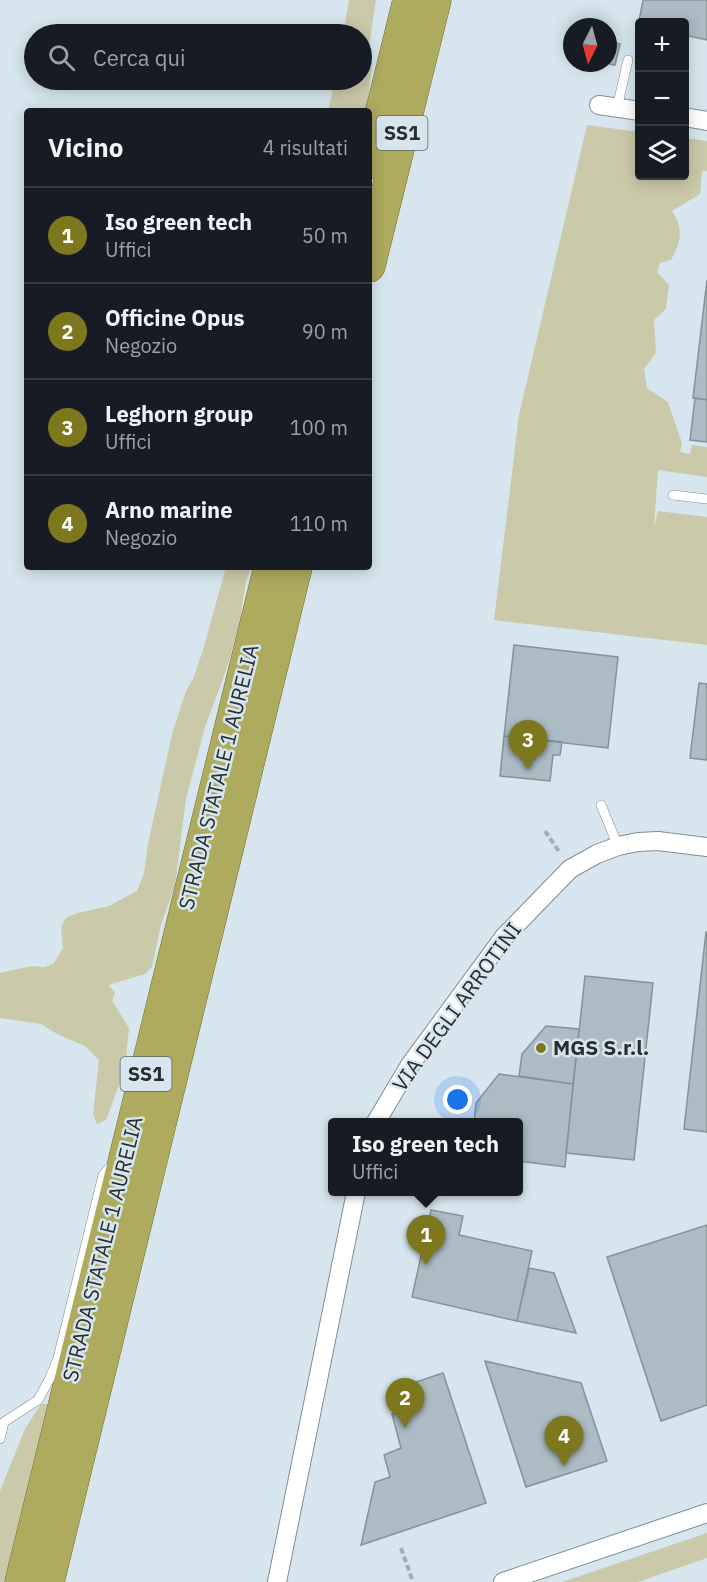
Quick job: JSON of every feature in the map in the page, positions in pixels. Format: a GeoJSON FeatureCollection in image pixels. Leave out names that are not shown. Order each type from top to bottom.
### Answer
{"type":"FeatureCollection","features":[{"type":"Feature","properties":{"kind":"highway","name":"SS1"},"geometry":{"type":"LineString","coordinates":[[372,151],[409,0]]}},
{"type":"Feature","properties":{"kind":"highway","name":"SS1"},"geometry":{"type":"LineString","coordinates":[[372,254],[435,0]]}},
{"type":"Feature","properties":{"kind":"highway","name":"STRADA STATALE 1 AURELIA"},"geometry":{"type":"LineString","coordinates":[[21,1582],[269,570]]}},
{"type":"Feature","properties":{"kind":"highway","name":"STRADA STATALE 1 AURELIA"},"geometry":{"type":"LineString","coordinates":[[48,1582],[295,570]]}},
{"type":"Feature","properties":{"kind":"street"},"geometry":{"type":"LineString","coordinates":[[608,106],[635,110]]}},
{"type":"Feature","properties":{"kind":"street"},"geometry":{"type":"LineString","coordinates":[[689,118],[707,121]]}},
{"type":"Feature","properties":{"kind":"street","name":"VIA DEGLI ARROTINI"},"geometry":{"type":"LineString","coordinates":[[378,1118],[410,1065],[504,937],[570,869],[618,846],[638,842],[658,841],[707,847]]}},
{"type":"Feature","properties":{"kind":"street"},"geometry":{"type":"LineString","coordinates":[[277,1582],[355,1196]]}},
{"type":"Feature","properties":{"kind":"street"},"geometry":{"type":"LineString","coordinates":[[502,1582],[707,1513]]}},
{"type":"Feature","properties":{"kind":"lane"},"geometry":{"type":"LineString","coordinates":[[608,106],[628,60]]}},
{"type":"Feature","properties":{"kind":"lane"},"geometry":{"type":"LineString","coordinates":[[673,495],[707,499]]}},
{"type":"Feature","properties":{"kind":"lane"},"geometry":{"type":"LineString","coordinates":[[601,805],[618,846]]}},
{"type":"Feature","properties":{"kind":"lane"},"geometry":{"type":"LineString","coordinates":[[0,1439],[2,1422],[38,1400],[50,1378],[58,1358],[103,1175],[128,1146]]}},
{"type":"Feature","properties":{"kind":"path"},"geometry":{"type":"LineString","coordinates":[[401,1548],[413,1582]]}},
{"type":"Feature","properties":{"kind":"green space"},"geometry":{"type":"Polygon","coordinates":[[[349,0],[376,0],[372,26],[372,24],[345,24],[349,0]]]}},
{"type":"Feature","properties":{"kind":"green space"},"geometry":{"type":"Polygon","coordinates":[[[333,90],[369,90],[367,108],[329,108],[333,90]]]}},
{"type":"Feature","properties":{"kind":"green space"},"geometry":{"type":"Polygon","coordinates":[[[587,125],[635,131],[635,180],[689,180],[689,139],[707,141],[707,171],[702,171],[700,194],[672,211],[680,230],[679,241],[671,260],[660,263],[657,272],[669,285],[666,309],[654,320],[656,353],[644,369],[647,388],[668,402],[682,443],[680,452],[690,454],[692,445],[707,447],[707,477],[658,470],[654,527],[658,511],[707,517],[707,645],[494,620],[519,415],[587,125]]]}},
{"type":"Feature","properties":{"kind":"green space"},"geometry":{"type":"Polygon","coordinates":[[[225,570],[250,570],[228,665],[205,727],[186,799],[175,885],[161,925],[152,967],[145,974],[108,985],[115,992],[112,1001],[129,1028],[125,1069],[106,1120],[97,1124],[93,1114],[99,1060],[85,1046],[41,1024],[0,1018],[0,973],[53,964],[63,948],[61,927],[66,918],[77,913],[109,906],[137,891],[144,873],[148,844],[172,734],[203,650],[225,570]]]}},
{"type":"Feature","properties":{"kind":"green space"},"geometry":{"type":"Polygon","coordinates":[[[41,1404],[49,1404],[7,1582],[0,1582],[0,1491],[25,1429],[41,1404]]]}},
{"type":"Feature","properties":{"kind":"green space"},"geometry":{"type":"Polygon","coordinates":[[[707,1533],[707,1558],[638,1582],[562,1582],[707,1533]]]}},
{"type":"Feature","properties":{"kind":"building"},"geometry":{"type":"Polygon","coordinates":[[[643,0],[707,0],[707,40],[689,36],[689,18],[640,18],[643,0]]]}},
{"type":"Feature","properties":{"kind":"building"},"geometry":{"type":"Polygon","coordinates":[[[707,280],[707,400],[693,398],[707,280]]]}},
{"type":"Feature","properties":{"kind":"building"},"geometry":{"type":"Polygon","coordinates":[[[695,398],[707,400],[707,442],[690,440],[695,398]]]}},
{"type":"Feature","properties":{"kind":"building"},"geometry":{"type":"Polygon","coordinates":[[[514,645],[618,657],[608,748],[504,736],[514,645]]]}},
{"type":"Feature","properties":{"kind":"building"},"geometry":{"type":"Polygon","coordinates":[[[699,683],[707,684],[707,760],[690,758],[699,683]]]}},
{"type":"Feature","properties":{"kind":"building"},"geometry":{"type":"Polygon","coordinates":[[[504,736],[562,742],[560,755],[553,755],[550,781],[500,776],[504,736]]]}},
{"type":"Feature","properties":{"kind":"building"},"geometry":{"type":"Polygon","coordinates":[[[707,932],[707,1132],[684,1129],[707,932]]]}},
{"type":"Feature","properties":{"kind":"building"},"geometry":{"type":"Polygon","coordinates":[[[585,976],[653,983],[634,1160],[566,1153],[585,976]]]}},
{"type":"Feature","properties":{"kind":"building"},"geometry":{"type":"Polygon","coordinates":[[[546,1026],[579,1029],[573,1084],[519,1076],[522,1054],[546,1026]]]}},
{"type":"Feature","properties":{"kind":"building"},"geometry":{"type":"Polygon","coordinates":[[[499,1074],[573,1084],[565,1167],[523,1162],[523,1118],[474,1118],[476,1103],[499,1074]]]}},
{"type":"Feature","properties":{"kind":"building"},"geometry":{"type":"Polygon","coordinates":[[[431,1210],[463,1216],[459,1235],[532,1251],[517,1321],[412,1297],[431,1210]]]}},
{"type":"Feature","properties":{"kind":"building"},"geometry":{"type":"Polygon","coordinates":[[[707,1225],[707,1405],[661,1421],[607,1257],[707,1225]]]}},
{"type":"Feature","properties":{"kind":"building"},"geometry":{"type":"Polygon","coordinates":[[[529,1268],[554,1273],[576,1333],[517,1321],[529,1268]]]}},
{"type":"Feature","properties":{"kind":"building"},"geometry":{"type":"Polygon","coordinates":[[[485,1361],[581,1383],[607,1461],[526,1487],[485,1361]]]}},
{"type":"Feature","properties":{"kind":"building"},"geometry":{"type":"Polygon","coordinates":[[[443,1373],[486,1503],[361,1545],[375,1482],[390,1477],[384,1455],[401,1448],[392,1414],[416,1405],[410,1384],[443,1373]]]}},
{"type":"Feature","properties":{"kind":"place","name":"Leghorn group"},"geometry":{"type":"Point","coordinates":[528,770]}},
{"type":"Feature","properties":{"kind":"place","name":"MGS S.r.l."},"geometry":{"type":"Point","coordinates":[541,1048]}},
{"type":"Feature","properties":{"kind":"place","name":"Iso green tech"},"geometry":{"type":"Point","coordinates":[426,1265]}},
{"type":"Feature","properties":{"kind":"place","name":"Officine Opus"},"geometry":{"type":"Point","coordinates":[405,1428]}},
{"type":"Feature","properties":{"kind":"place","name":"Arno marine"},"geometry":{"type":"Point","coordinates":[564,1466]}}]}
